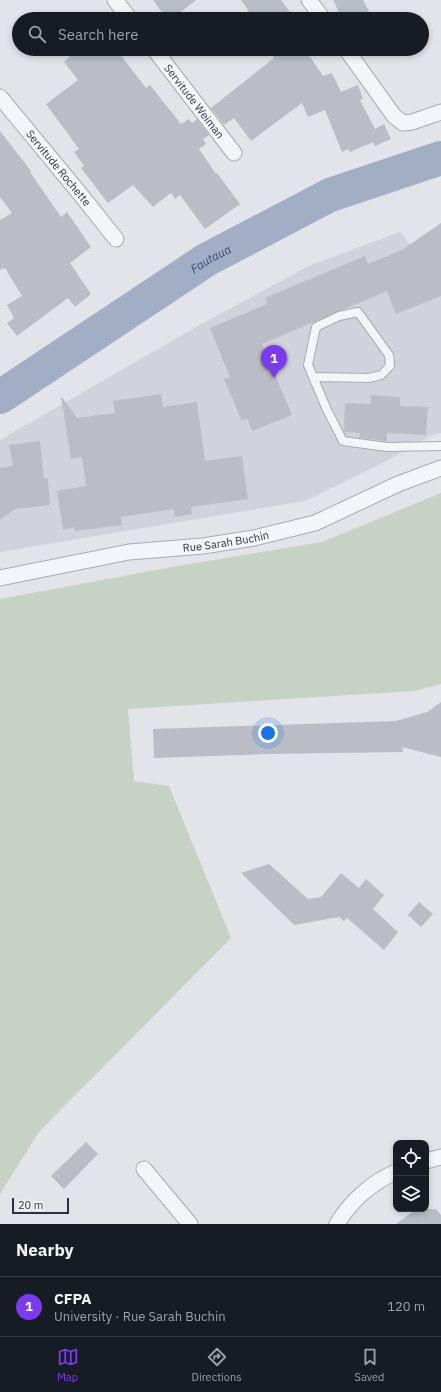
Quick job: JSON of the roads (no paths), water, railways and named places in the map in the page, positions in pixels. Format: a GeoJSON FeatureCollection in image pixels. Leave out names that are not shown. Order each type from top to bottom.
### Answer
{"type":"FeatureCollection","features":[{"type":"Feature","properties":{"kind":"street"},"geometry":{"type":"LineString","coordinates":[[116,0],[125,12]]}},
{"type":"Feature","properties":{"kind":"street"},"geometry":{"type":"LineString","coordinates":[[309,0],[318,12]]}},
{"type":"Feature","properties":{"kind":"street","name":"Servitude Weiman"},"geometry":{"type":"LineString","coordinates":[[159,56],[234,153]]}},
{"type":"Feature","properties":{"kind":"street"},"geometry":{"type":"LineString","coordinates":[[351,56],[394,116],[403,123],[412,122],[441,112]]}},
{"type":"Feature","properties":{"kind":"street","name":"Servitude Rochette"},"geometry":{"type":"LineString","coordinates":[[0,97],[116,239]]}},
{"type":"Feature","properties":{"kind":"street","name":"Rue Sarah Buchin"},"geometry":{"type":"LineString","coordinates":[[0,578],[129,552],[203,546],[254,538],[307,525],[315,523],[398,484],[441,468]]}},
{"type":"Feature","properties":{"kind":"street"},"geometry":{"type":"LineString","coordinates":[[429,1160],[441,1157]]}},
{"type":"Feature","properties":{"kind":"street"},"geometry":{"type":"LineString","coordinates":[[144,1169],[190,1224]]}},
{"type":"Feature","properties":{"kind":"street"},"geometry":{"type":"LineString","coordinates":[[337,1224],[354,1202],[372,1186],[393,1173]]}},
{"type":"Feature","properties":{"kind":"lane"},"geometry":{"type":"LineString","coordinates":[[312,377],[369,378],[381,375],[390,366],[389,356],[358,312],[339,316],[316,327],[308,365],[312,377],[327,410],[343,441],[387,447],[441,446]]}},
{"type":"Feature","properties":{"kind":"waterway","name":"Fautaua"},"geometry":{"type":"LineString","coordinates":[[0,397],[206,260],[330,195],[441,158]]}},
{"type":"Feature","properties":{"kind":"place","name":"CFPA"},"geometry":{"type":"Point","coordinates":[274,378]}}]}
